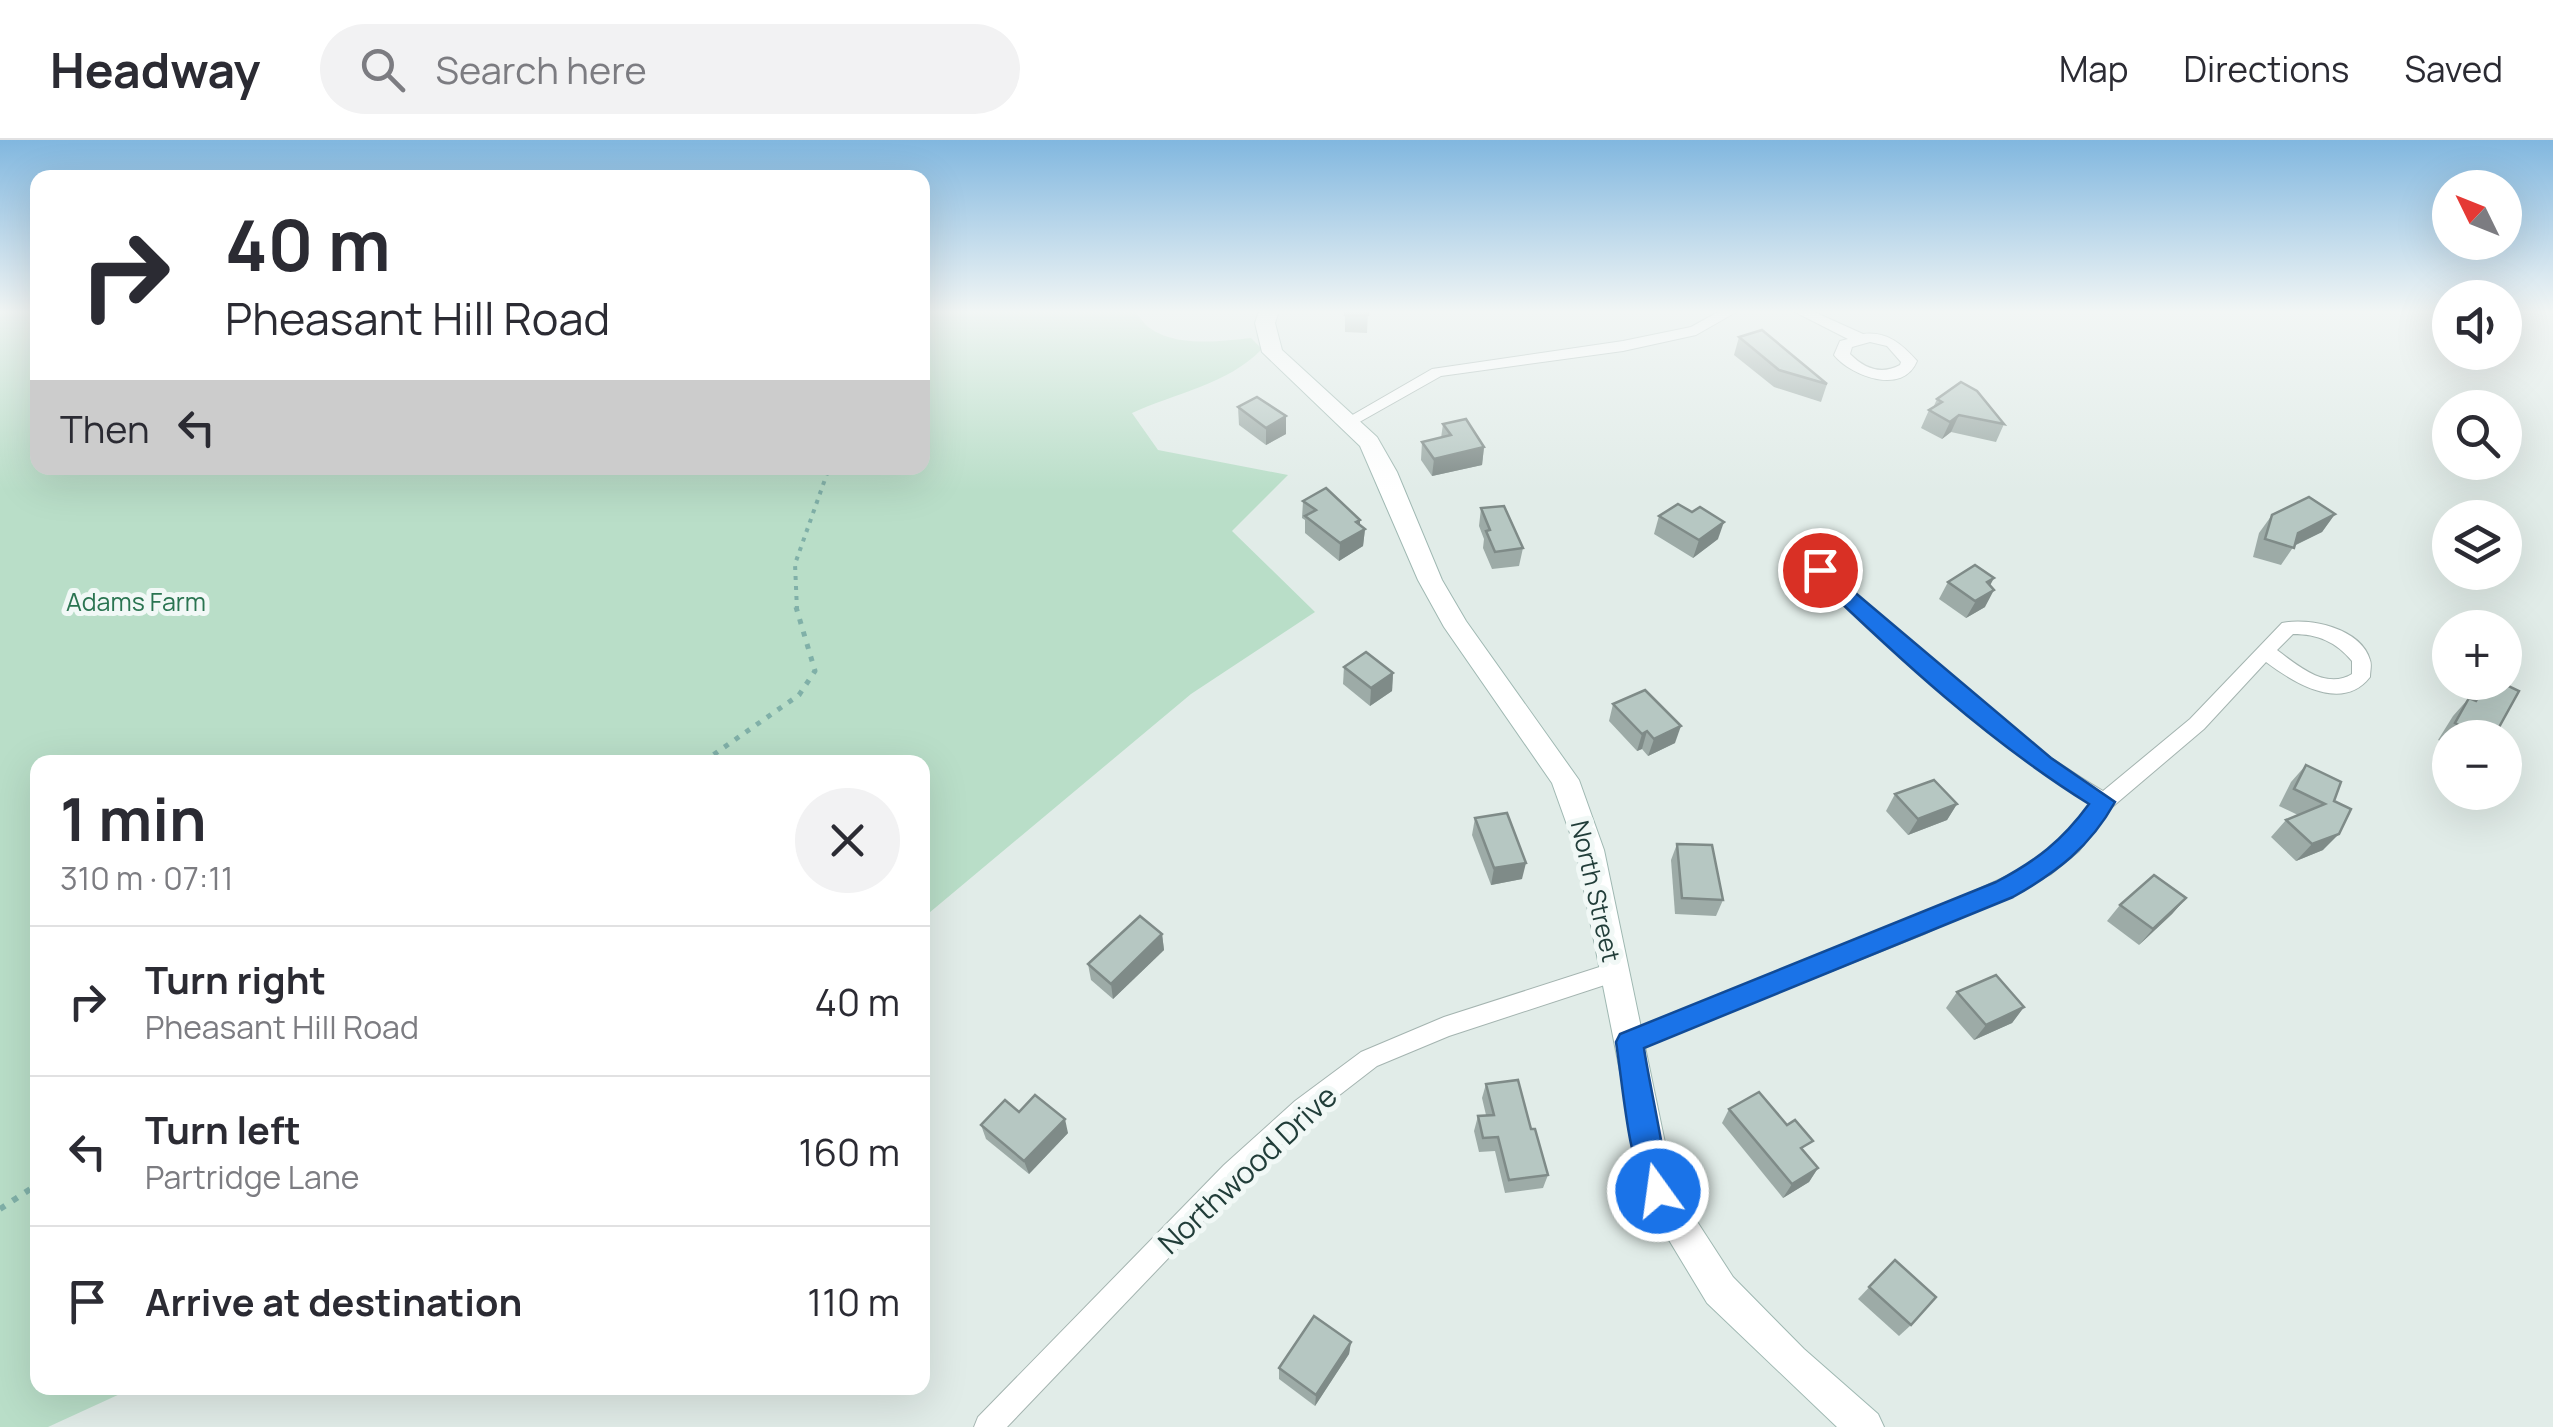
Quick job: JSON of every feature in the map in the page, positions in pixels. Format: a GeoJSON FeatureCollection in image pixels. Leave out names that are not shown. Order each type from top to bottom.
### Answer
{"type":"FeatureCollection","features":[{"type":"Feature","properties":{"kind":"street","name":"North Street"},"geometry":{"type":"LineString","coordinates":[[1293,371],[1350,422],[1386,472],[1430,580],[1457,627],[1564,780],[1590,850],[1630,1042],[1643,1134],[1658,1191],[1720,1290],[1790,1362],[1865,1427]]}},
{"type":"Feature","properties":{"kind":"street"},"geometry":{"type":"LineString","coordinates":[[1350,422],[1443,371]]}},
{"type":"Feature","properties":{"kind":"street"},"geometry":{"type":"LineString","coordinates":[[1820,570],[1882,630],[2043,764],[2104,802]]}},
{"type":"Feature","properties":{"kind":"street"},"geometry":{"type":"LineString","coordinates":[[1630,1042],[2005,890],[2044,868],[2072,845],[2104,802],[2198,724],[2265,651],[2288,628],[2315,629],[2345,642],[2364,669],[2354,683],[2330,686],[2302,677],[2265,651]]}},
{"type":"Feature","properties":{"kind":"street","name":"Northwood Drive"},"geometry":{"type":"LineString","coordinates":[[988,1427],[1233,1174],[1303,1108],[1370,1060],[1444,1027],[1616,972]]}},
{"type":"Feature","properties":{"kind":"path"},"geometry":{"type":"LineString","coordinates":[[714,755],[799,695],[815,672],[794,605],[794,580],[798,550],[825,475]]}},
{"type":"Feature","properties":{"kind":"path"},"geometry":{"type":"LineString","coordinates":[[0,1208],[30,1189]]}},
{"type":"Feature","properties":{"kind":"green space","name":"Adams Farm"},"geometry":{"type":"Polygon","coordinates":[[[0,371],[30,371],[30,475],[930,475],[930,371],[1233,371],[1132,413],[1158,450],[1288,475],[1232,531],[1315,612],[1191,694],[930,912],[930,755],[30,755],[30,1395],[118,1395],[48,1427],[0,1427],[0,371]]]}},
{"type":"Feature","properties":{"kind":"building"},"geometry":{"type":"Polygon","coordinates":[[[1783,371],[1811,371],[1827,384],[1783,371]]]}},
{"type":"Feature","properties":{"kind":"building"},"geometry":{"type":"Polygon","coordinates":[[[1961,382],[1977,391],[2004,424],[1959,415],[1950,422],[1929,410],[1942,402],[1937,399],[1961,382]]]}},
{"type":"Feature","properties":{"kind":"building"},"geometry":{"type":"Polygon","coordinates":[[[1257,397],[1286,416],[1266,428],[1238,407],[1257,397]]]}},
{"type":"Feature","properties":{"kind":"building"},"geometry":{"type":"Polygon","coordinates":[[[1466,419],[1484,447],[1434,459],[1422,442],[1451,435],[1443,424],[1466,419]]]}},
{"type":"Feature","properties":{"kind":"building"},"geometry":{"type":"Polygon","coordinates":[[[1326,488],[1365,529],[1340,543],[1305,516],[1316,510],[1303,501],[1326,488]]]}},
{"type":"Feature","properties":{"kind":"building"},"geometry":{"type":"Polygon","coordinates":[[[2309,497],[2335,514],[2298,533],[2294,548],[2265,539],[2272,515],[2309,497]]]}},
{"type":"Feature","properties":{"kind":"building"},"geometry":{"type":"Polygon","coordinates":[[[1678,504],[1692,512],[1700,507],[1724,522],[1699,540],[1659,516],[1678,504]]]}},
{"type":"Feature","properties":{"kind":"building"},"geometry":{"type":"Polygon","coordinates":[[[1504,506],[1523,548],[1495,552],[1481,508],[1504,506]]]}},
{"type":"Feature","properties":{"kind":"building"},"geometry":{"type":"Polygon","coordinates":[[[1975,565],[1994,578],[1987,582],[1994,590],[1975,601],[1948,582],[1975,565]]]}},
{"type":"Feature","properties":{"kind":"building"},"geometry":{"type":"Polygon","coordinates":[[[1366,652],[1393,673],[1371,688],[1344,667],[1366,652]]]}},
{"type":"Feature","properties":{"kind":"building"},"geometry":{"type":"Polygon","coordinates":[[[1645,690],[1681,726],[1654,739],[1647,731],[1642,734],[1613,704],[1645,690]]]}},
{"type":"Feature","properties":{"kind":"building"},"geometry":{"type":"Polygon","coordinates":[[[2468,700],[2514,700],[2503,720],[2457,720],[2468,700]]]}},
{"type":"Feature","properties":{"kind":"building"},"geometry":{"type":"Polygon","coordinates":[[[2306,765],[2341,782],[2334,801],[2351,809],[2339,834],[2312,844],[2286,820],[2325,804],[2294,789],[2306,765]]]}},
{"type":"Feature","properties":{"kind":"building"},"geometry":{"type":"Polygon","coordinates":[[[1934,780],[1957,804],[1918,819],[1895,794],[1934,780]]]}},
{"type":"Feature","properties":{"kind":"building"},"geometry":{"type":"Polygon","coordinates":[[[1507,813],[1526,863],[1494,868],[1475,818],[1507,813]]]}},
{"type":"Feature","properties":{"kind":"building"},"geometry":{"type":"Polygon","coordinates":[[[1677,844],[1712,845],[1723,900],[1682,898],[1677,844]]]}},
{"type":"Feature","properties":{"kind":"building"},"geometry":{"type":"Polygon","coordinates":[[[2154,875],[2186,898],[2153,929],[2120,905],[2154,875]]]}},
{"type":"Feature","properties":{"kind":"building"},"geometry":{"type":"Polygon","coordinates":[[[1140,916],[1162,934],[1111,984],[1088,964],[1140,916]]]}},
{"type":"Feature","properties":{"kind":"building"},"geometry":{"type":"Polygon","coordinates":[[[1996,975],[2024,1007],[1986,1025],[1957,992],[1996,975]]]}},
{"type":"Feature","properties":{"kind":"building"},"geometry":{"type":"Polygon","coordinates":[[[1518,1080],[1548,1175],[1509,1180],[1498,1137],[1483,1138],[1478,1116],[1494,1115],[1486,1084],[1518,1080]]]}},
{"type":"Feature","properties":{"kind":"building"},"geometry":{"type":"Polygon","coordinates":[[[1759,1092],[1787,1125],[1795,1120],[1813,1141],[1801,1148],[1818,1168],[1792,1184],[1729,1109],[1759,1092]]]}},
{"type":"Feature","properties":{"kind":"building"},"geometry":{"type":"Polygon","coordinates":[[[1035,1095],[1065,1119],[1024,1161],[981,1125],[1005,1100],[1019,1112],[1035,1095]]]}},
{"type":"Feature","properties":{"kind":"building"},"geometry":{"type":"Polygon","coordinates":[[[1895,1260],[1936,1297],[1911,1325],[1869,1287],[1895,1260]]]}},
{"type":"Feature","properties":{"kind":"building"},"geometry":{"type":"Polygon","coordinates":[[[1314,1316],[1351,1342],[1316,1395],[1279,1368],[1314,1316]]]}},
{"type":"Feature","properties":{"kind":"route"},"geometry":{"type":"LineString","coordinates":[[1658,1191],[1643,1134],[1630,1042],[2005,890],[2044,868],[2072,845],[2104,802],[2043,764],[1882,630],[1820,570]]}}]}
